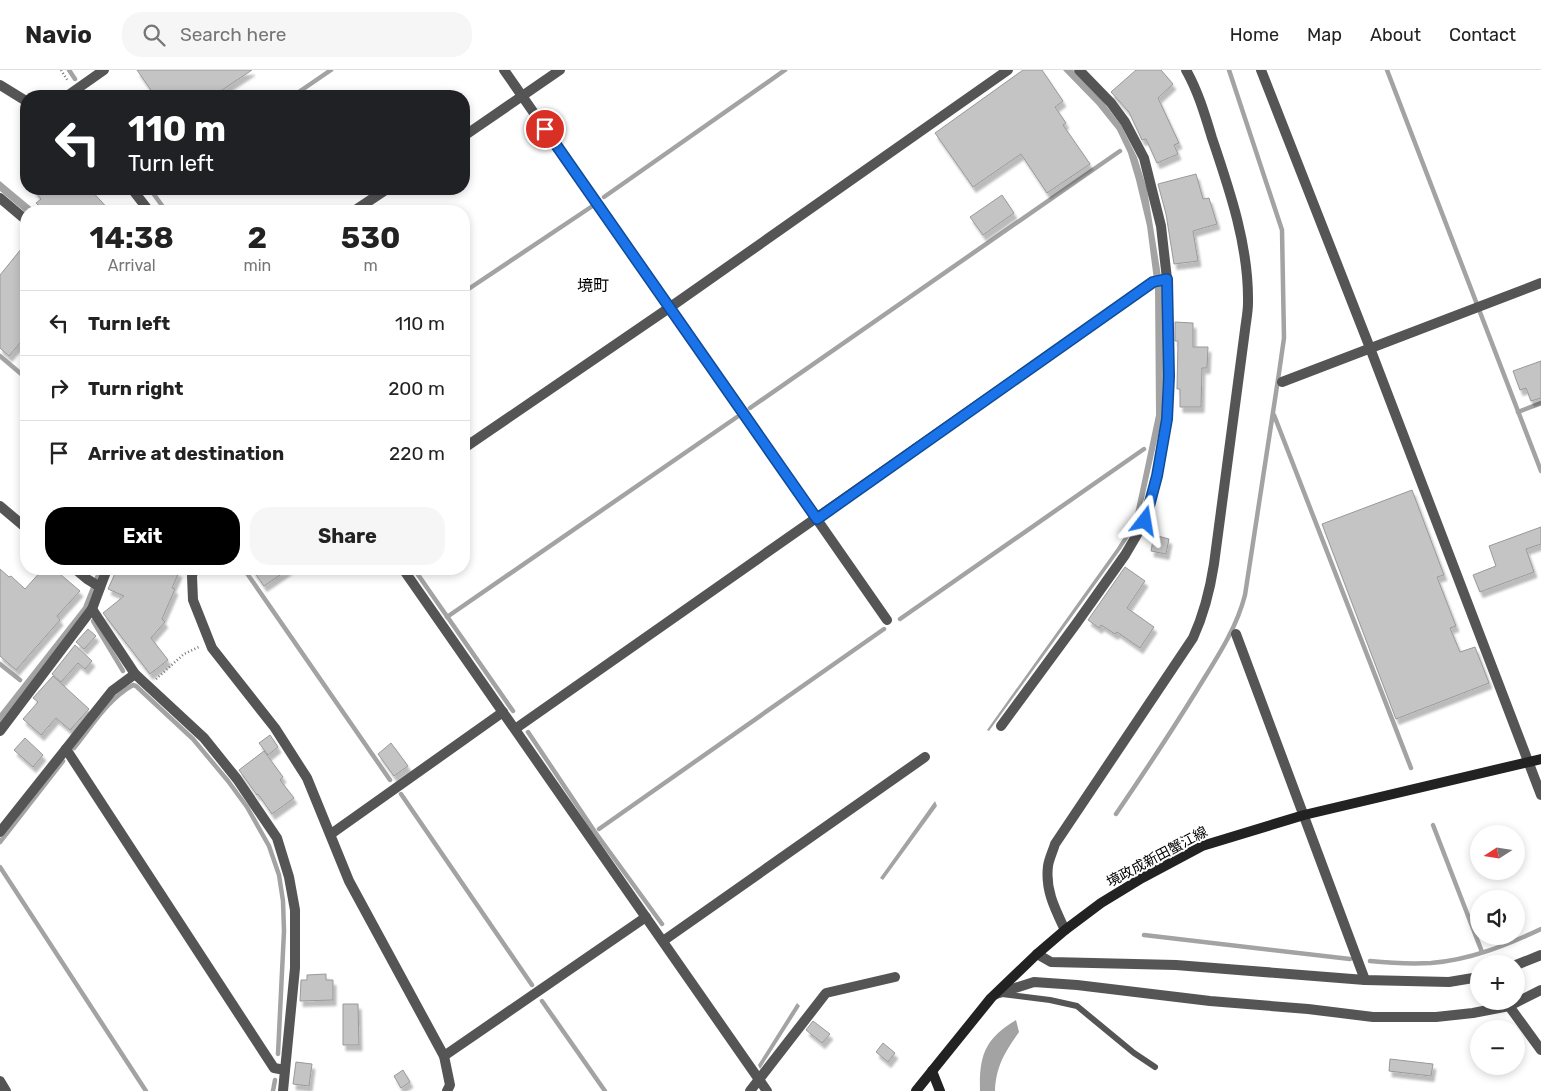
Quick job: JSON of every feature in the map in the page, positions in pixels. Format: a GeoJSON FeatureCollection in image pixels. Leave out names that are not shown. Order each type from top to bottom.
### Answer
{"type":"FeatureCollection","features":[{"type":"Feature","properties":{"kind":"main road","name":"境政成新田蟹江線"},"geometry":{"type":"LineString","coordinates":[[916,1091],[996,994],[1065,930],[1101,902],[1202,846],[1304,815],[1541,759]]}},
{"type":"Feature","properties":{"kind":"main road"},"geometry":{"type":"LineString","coordinates":[[932,1071],[940,1091]]}},
{"type":"Feature","properties":{"kind":"street"},"geometry":{"type":"LineString","coordinates":[[76,90],[104,70]]}},
{"type":"Feature","properties":{"kind":"street"},"geometry":{"type":"LineString","coordinates":[[504,70],[887,620]]}},
{"type":"Feature","properties":{"kind":"street"},"geometry":{"type":"LineString","coordinates":[[470,132],[560,70]]}},
{"type":"Feature","properties":{"kind":"street"},"geometry":{"type":"LineString","coordinates":[[470,444],[670,308],[1008,70]]}},
{"type":"Feature","properties":{"kind":"street"},"geometry":{"type":"LineString","coordinates":[[1001,726],[1125,555],[1145,521],[1157,476],[1167,419],[1169,376],[1161,281],[1161,226],[1144,158],[1125,122],[1111,103],[1080,70]]}},
{"type":"Feature","properties":{"kind":"street"},"geometry":{"type":"LineString","coordinates":[[1065,930],[1052,901],[1048,885],[1048,865],[1055,844],[1193,638],[1202,620],[1214,564],[1248,304],[1243,246],[1226,180],[1200,102],[1186,70]]}},
{"type":"Feature","properties":{"kind":"street"},"geometry":{"type":"LineString","coordinates":[[1260,70],[1370,348],[1541,796]]}},
{"type":"Feature","properties":{"kind":"street"},"geometry":{"type":"LineString","coordinates":[[0,85],[20,97]]}},
{"type":"Feature","properties":{"kind":"street"},"geometry":{"type":"LineString","coordinates":[[137,195],[144,205]]}},
{"type":"Feature","properties":{"kind":"street"},"geometry":{"type":"LineString","coordinates":[[363,205],[378,195]]}},
{"type":"Feature","properties":{"kind":"street"},"geometry":{"type":"LineString","coordinates":[[0,198],[20,215]]}},
{"type":"Feature","properties":{"kind":"street"},"geometry":{"type":"LineString","coordinates":[[515,729],[1161,281]]}},
{"type":"Feature","properties":{"kind":"street"},"geometry":{"type":"LineString","coordinates":[[1282,382],[1541,282]]}},
{"type":"Feature","properties":{"kind":"street"},"geometry":{"type":"LineString","coordinates":[[0,506],[20,523]]}},
{"type":"Feature","properties":{"kind":"street"},"geometry":{"type":"LineString","coordinates":[[82,575],[99,586]]}},
{"type":"Feature","properties":{"kind":"street"},"geometry":{"type":"LineString","coordinates":[[0,731],[92,609],[104,575]]}},
{"type":"Feature","properties":{"kind":"street"},"geometry":{"type":"LineString","coordinates":[[192,575],[193,600],[212,648],[275,728],[307,778],[331,834],[348,881],[444,1056],[450,1089]]}},
{"type":"Feature","properties":{"kind":"street"},"geometry":{"type":"LineString","coordinates":[[408,575],[767,1091]]}},
{"type":"Feature","properties":{"kind":"street"},"geometry":{"type":"LineString","coordinates":[[92,609],[135,674],[204,738],[237,779],[277,838],[289,878],[295,910],[295,968],[283,1091]]}},
{"type":"Feature","properties":{"kind":"street"},"geometry":{"type":"LineString","coordinates":[[1236,634],[1365,980]]}},
{"type":"Feature","properties":{"kind":"street"},"geometry":{"type":"LineString","coordinates":[[0,832],[112,691],[135,674]]}},
{"type":"Feature","properties":{"kind":"street"},"geometry":{"type":"LineString","coordinates":[[331,834],[503,712]]}},
{"type":"Feature","properties":{"kind":"street"},"geometry":{"type":"LineString","coordinates":[[66,749],[274,1068],[285,1070]]}},
{"type":"Feature","properties":{"kind":"street"},"geometry":{"type":"LineString","coordinates":[[663,940],[925,757]]}},
{"type":"Feature","properties":{"kind":"street"},"geometry":{"type":"LineString","coordinates":[[444,1056],[646,916]]}},
{"type":"Feature","properties":{"kind":"street"},"geometry":{"type":"LineString","coordinates":[[1037,954],[1051,962],[1176,965],[1365,980],[1449,982],[1470,978]]}},
{"type":"Feature","properties":{"kind":"street"},"geometry":{"type":"LineString","coordinates":[[1525,961],[1541,955]]}},
{"type":"Feature","properties":{"kind":"street"},"geometry":{"type":"LineString","coordinates":[[750,1091],[826,993],[895,977]]}},
{"type":"Feature","properties":{"kind":"street"},"geometry":{"type":"LineString","coordinates":[[996,994],[1034,982],[1373,1017],[1436,1017],[1488,1010]]}},
{"type":"Feature","properties":{"kind":"street"},"geometry":{"type":"LineString","coordinates":[[1525,998],[1541,990]]}},
{"type":"Feature","properties":{"kind":"street"},"geometry":{"type":"LineString","coordinates":[[1512,1010],[1541,1050]]}},
{"type":"Feature","properties":{"kind":"street"},"geometry":{"type":"LineString","coordinates":[[0,1082],[6,1091]]}},
{"type":"Feature","properties":{"kind":"lane"},"geometry":{"type":"LineString","coordinates":[[996,994],[1050,1000],[1077,1006],[1134,1053],[1155,1067]]}},
{"type":"Feature","properties":{"kind":"path"},"geometry":{"type":"LineString","coordinates":[[148,686],[184,654],[210,643]]}},
{"type":"Feature","properties":{"kind":"shaded area"},"geometry":{"type":"Polygon","coordinates":[[[1063,70],[1073,70],[1102,100],[1121,125],[1137,157],[1147,189],[1161,276],[1164,339],[1162,418],[1143,503],[1135,528],[989,731],[987,730],[1129,529],[1135,514],[1156,415],[1155,288],[1147,226],[1136,180],[1128,153],[1117,130],[1097,105],[1063,70]]]}},
{"type":"Feature","properties":{"kind":"shaded area"},"geometry":{"type":"Polygon","coordinates":[[[0,181],[29,205],[20,205],[20,208],[0,191],[0,181]]]}},
{"type":"Feature","properties":{"kind":"shaded area"},"geometry":{"type":"Polygon","coordinates":[[[96,575],[101,575],[86,611],[0,724],[0,713],[83,607],[96,575]]]}},
{"type":"Feature","properties":{"kind":"shaded area"},"geometry":{"type":"Polygon","coordinates":[[[935,801],[937,806],[883,880],[880,878],[935,801]]]}},
{"type":"Feature","properties":{"kind":"shaded area"},"geometry":{"type":"Polygon","coordinates":[[[797,1003],[800,1006],[760,1069],[758,1065],[797,1003]]]}},
{"type":"Feature","properties":{"kind":"shaded area"},"geometry":{"type":"Polygon","coordinates":[[[1016,1020],[1019,1032],[1009,1046],[999,1067],[995,1091],[980,1091],[981,1067],[986,1049],[997,1034],[1016,1020]]]}},
{"type":"Feature","properties":{"kind":"building"},"geometry":{"type":"Polygon","coordinates":[[[137,70],[252,70],[222,90],[151,90],[137,70]]]}},
{"type":"Feature","properties":{"kind":"building"},"geometry":{"type":"Polygon","coordinates":[[[1023,70],[1042,70],[1063,101],[1055,107],[1066,123],[1063,125],[1090,164],[1047,193],[1021,154],[973,187],[935,133],[1023,70]]]}},
{"type":"Feature","properties":{"kind":"building"},"geometry":{"type":"Polygon","coordinates":[[[1136,70],[1161,70],[1173,84],[1158,98],[1179,143],[1174,145],[1178,154],[1157,163],[1146,139],[1142,140],[1129,112],[1111,92],[1136,70]]]}},
{"type":"Feature","properties":{"kind":"building"},"geometry":{"type":"Polygon","coordinates":[[[1196,174],[1203,199],[1209,198],[1217,224],[1193,231],[1198,261],[1174,264],[1166,214],[1158,184],[1196,174]]]}},
{"type":"Feature","properties":{"kind":"building"},"geometry":{"type":"Polygon","coordinates":[[[38,195],[95,195],[105,205],[38,205],[36,203],[41,199],[38,195]]]}},
{"type":"Feature","properties":{"kind":"building"},"geometry":{"type":"Polygon","coordinates":[[[1002,195],[1014,213],[983,235],[970,217],[1002,195]]]}},
{"type":"Feature","properties":{"kind":"building"},"geometry":{"type":"Polygon","coordinates":[[[20,250],[20,343],[9,356],[0,348],[0,275],[20,250]]]}},
{"type":"Feature","properties":{"kind":"building"},"geometry":{"type":"Polygon","coordinates":[[[1175,322],[1193,323],[1193,347],[1208,347],[1207,368],[1202,368],[1201,407],[1180,407],[1180,389],[1177,389],[1178,341],[1175,341],[1175,322]]]}},
{"type":"Feature","properties":{"kind":"building"},"geometry":{"type":"Polygon","coordinates":[[[1541,361],[1541,398],[1531,401],[1526,388],[1520,390],[1513,371],[1541,361]]]}},
{"type":"Feature","properties":{"kind":"building"},"geometry":{"type":"Polygon","coordinates":[[[1412,490],[1444,575],[1437,577],[1456,626],[1450,628],[1460,652],[1475,647],[1489,683],[1396,719],[1322,524],[1412,490]]]}},
{"type":"Feature","properties":{"kind":"building"},"geometry":{"type":"Polygon","coordinates":[[[1541,527],[1541,544],[1526,549],[1534,572],[1480,592],[1473,575],[1496,566],[1489,546],[1541,527]]]}},
{"type":"Feature","properties":{"kind":"building"},"geometry":{"type":"Polygon","coordinates":[[[1154,535],[1169,539],[1166,554],[1151,551],[1154,535]]]}},
{"type":"Feature","properties":{"kind":"building"},"geometry":{"type":"Polygon","coordinates":[[[1125,567],[1145,581],[1127,608],[1154,627],[1140,648],[1117,632],[1115,634],[1101,625],[1099,628],[1088,620],[1125,567]]]}},
{"type":"Feature","properties":{"kind":"building"},"geometry":{"type":"Polygon","coordinates":[[[0,569],[25,589],[38,575],[61,575],[80,591],[57,616],[60,620],[16,670],[0,656],[0,569]]]}},
{"type":"Feature","properties":{"kind":"building"},"geometry":{"type":"Polygon","coordinates":[[[114,575],[178,575],[172,588],[175,589],[162,619],[165,622],[151,638],[168,660],[150,674],[103,613],[124,596],[108,589],[114,575]]]}},
{"type":"Feature","properties":{"kind":"building"},"geometry":{"type":"Polygon","coordinates":[[[256,575],[280,575],[264,586],[256,575]]]}},
{"type":"Feature","properties":{"kind":"building"},"geometry":{"type":"Polygon","coordinates":[[[88,629],[96,636],[84,649],[76,642],[88,629]]]}},
{"type":"Feature","properties":{"kind":"building"},"geometry":{"type":"Polygon","coordinates":[[[75,645],[92,661],[85,669],[78,663],[61,682],[52,674],[75,645]]]}},
{"type":"Feature","properties":{"kind":"building"},"geometry":{"type":"Polygon","coordinates":[[[53,676],[89,709],[70,730],[56,718],[41,735],[23,719],[38,702],[33,698],[53,676]]]}},
{"type":"Feature","properties":{"kind":"building"},"geometry":{"type":"Polygon","coordinates":[[[270,735],[278,747],[268,755],[259,743],[270,735]]]}},
{"type":"Feature","properties":{"kind":"building"},"geometry":{"type":"Polygon","coordinates":[[[25,738],[43,755],[33,767],[14,750],[25,738]]]}},
{"type":"Feature","properties":{"kind":"building"},"geometry":{"type":"Polygon","coordinates":[[[391,743],[408,766],[394,776],[378,754],[391,743]]]}},
{"type":"Feature","properties":{"kind":"building"},"geometry":{"type":"Polygon","coordinates":[[[264,751],[283,777],[280,780],[294,798],[272,814],[239,770],[264,751]]]}},
{"type":"Feature","properties":{"kind":"building"},"geometry":{"type":"Polygon","coordinates":[[[326,974],[326,980],[333,980],[333,1000],[300,1001],[301,980],[307,980],[307,975],[326,974]]]}},
{"type":"Feature","properties":{"kind":"building"},"geometry":{"type":"Polygon","coordinates":[[[343,1004],[358,1004],[359,1045],[343,1045],[343,1004]]]}},
{"type":"Feature","properties":{"kind":"building"},"geometry":{"type":"Polygon","coordinates":[[[813,1021],[830,1034],[822,1043],[806,1030],[813,1021]]]}},
{"type":"Feature","properties":{"kind":"building"},"geometry":{"type":"Polygon","coordinates":[[[883,1043],[895,1053],[888,1062],[876,1052],[883,1043]]]}},
{"type":"Feature","properties":{"kind":"building"},"geometry":{"type":"Polygon","coordinates":[[[1390,1059],[1433,1064],[1431,1076],[1389,1071],[1390,1059]]]}},
{"type":"Feature","properties":{"kind":"building"},"geometry":{"type":"Polygon","coordinates":[[[296,1062],[312,1064],[309,1086],[293,1084],[296,1062]]]}},
{"type":"Feature","properties":{"kind":"building"},"geometry":{"type":"Polygon","coordinates":[[[403,1070],[410,1082],[401,1088],[394,1076],[403,1070]]]}},
{"type":"Feature","properties":{"kind":"waterway"},"geometry":{"type":"LineString","coordinates":[[69,70],[75,79]]}},
{"type":"Feature","properties":{"kind":"waterway"},"geometry":{"type":"LineString","coordinates":[[302,90],[331,70]]}},
{"type":"Feature","properties":{"kind":"waterway"},"geometry":{"type":"LineString","coordinates":[[604,197],[785,70]]}},
{"type":"Feature","properties":{"kind":"waterway"},"geometry":{"type":"LineString","coordinates":[[1116,814],[1225,644],[1241,608],[1245,595],[1279,373],[1284,338],[1282,230],[1229,70]]}},
{"type":"Feature","properties":{"kind":"waterway"},"geometry":{"type":"LineString","coordinates":[[1387,70],[1541,471]]}},
{"type":"Feature","properties":{"kind":"waterway"},"geometry":{"type":"LineString","coordinates":[[750,408],[1120,151]]}},
{"type":"Feature","properties":{"kind":"waterway"},"geometry":{"type":"LineString","coordinates":[[154,195],[162,205]]}},
{"type":"Feature","properties":{"kind":"waterway"},"geometry":{"type":"LineString","coordinates":[[470,288],[591,207]]}},
{"type":"Feature","properties":{"kind":"waterway"},"geometry":{"type":"LineString","coordinates":[[0,356],[20,373]]}},
{"type":"Feature","properties":{"kind":"waterway"},"geometry":{"type":"LineString","coordinates":[[1518,412],[1541,403]]}},
{"type":"Feature","properties":{"kind":"waterway"},"geometry":{"type":"LineString","coordinates":[[1274,415],[1411,768]]}},
{"type":"Feature","properties":{"kind":"waterway"},"geometry":{"type":"LineString","coordinates":[[447,617],[737,417]]}},
{"type":"Feature","properties":{"kind":"waterway"},"geometry":{"type":"LineString","coordinates":[[900,619],[1144,449]]}},
{"type":"Feature","properties":{"kind":"waterway"},"geometry":{"type":"LineString","coordinates":[[248,575],[390,780]]}},
{"type":"Feature","properties":{"kind":"waterway"},"geometry":{"type":"LineString","coordinates":[[418,575],[513,711]]}},
{"type":"Feature","properties":{"kind":"waterway"},"geometry":{"type":"LineString","coordinates":[[93,621],[123,671]]}},
{"type":"Feature","properties":{"kind":"waterway"},"geometry":{"type":"LineString","coordinates":[[599,829],[884,629]]}},
{"type":"Feature","properties":{"kind":"waterway"},"geometry":{"type":"LineString","coordinates":[[0,664],[20,680]]}},
{"type":"Feature","properties":{"kind":"waterway"},"geometry":{"type":"LineString","coordinates":[[74,748],[108,705],[124,691],[133,685],[136,686],[193,739],[247,807],[269,846],[279,875],[283,901],[284,931],[278,1054]]}},
{"type":"Feature","properties":{"kind":"waterway"},"geometry":{"type":"LineString","coordinates":[[528,732],[595,832],[662,924]]}},
{"type":"Feature","properties":{"kind":"waterway"},"geometry":{"type":"LineString","coordinates":[[0,842],[63,761]]}},
{"type":"Feature","properties":{"kind":"waterway"},"geometry":{"type":"LineString","coordinates":[[401,794],[532,985]]}},
{"type":"Feature","properties":{"kind":"waterway"},"geometry":{"type":"LineString","coordinates":[[1433,825],[1482,952]]}},
{"type":"Feature","properties":{"kind":"waterway"},"geometry":{"type":"LineString","coordinates":[[0,867],[146,1091]]}},
{"type":"Feature","properties":{"kind":"waterway"},"geometry":{"type":"LineString","coordinates":[[1370,961],[1431,963],[1460,959],[1502,946],[1541,929]]}},
{"type":"Feature","properties":{"kind":"waterway"},"geometry":{"type":"LineString","coordinates":[[1144,935],[1350,959]]}},
{"type":"Feature","properties":{"kind":"waterway"},"geometry":{"type":"LineString","coordinates":[[542,1001],[605,1091]]}},
{"type":"Feature","properties":{"kind":"waterway"},"geometry":{"type":"LineString","coordinates":[[273,1091],[275,1080]]}},
{"type":"Feature","properties":{"kind":"district","name":"境町"},"geometry":{"type":"Point","coordinates":[593,285]}},
{"type":"Feature","properties":{"kind":"route"},"geometry":{"type":"LineString","coordinates":[[545,129],[817,519],[1153,282],[1167,279],[1169,376],[1167,419],[1157,476],[1145,521]]}}]}
